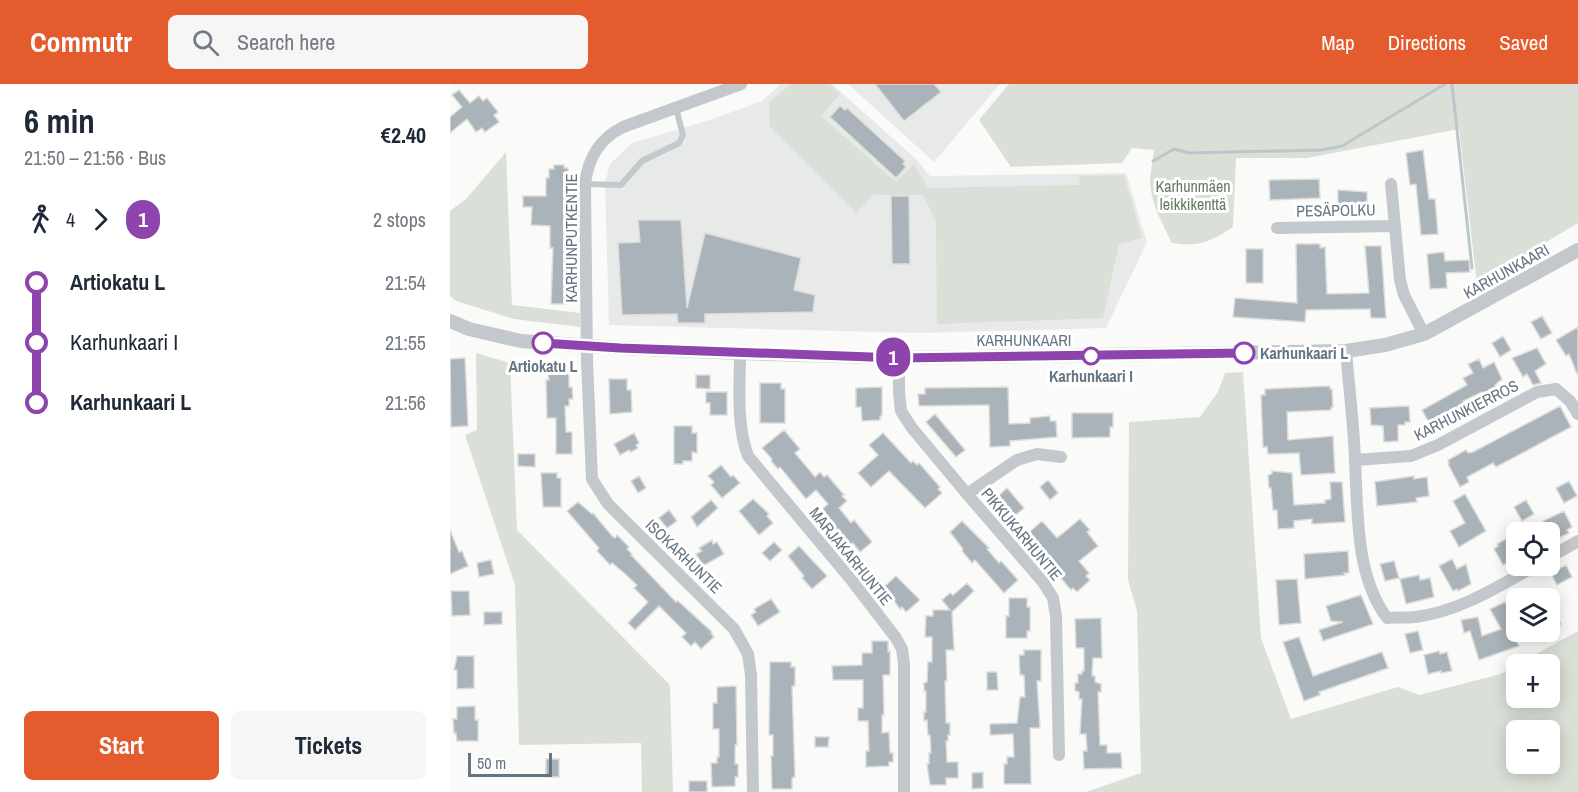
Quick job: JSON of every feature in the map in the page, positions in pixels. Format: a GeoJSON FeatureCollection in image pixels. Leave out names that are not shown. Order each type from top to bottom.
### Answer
{"type":"FeatureCollection","features":[{"type":"Feature","properties":{"kind":"street","name":"KARHUNPUTKENTIE"},"geometry":{"type":"LineString","coordinates":[[587,347],[585,184],[590,159],[606,139],[623,127],[741,84]]}},
{"type":"Feature","properties":{"kind":"street"},"geometry":{"type":"LineString","coordinates":[[1391,184],[1400,280],[1404,295],[1424,334]]}},
{"type":"Feature","properties":{"kind":"street","name":"PESÄPOLKU"},"geometry":{"type":"LineString","coordinates":[[1277,228],[1394,226]]}},
{"type":"Feature","properties":{"kind":"street","name":"KARHUNKAARI"},"geometry":{"type":"LineString","coordinates":[[450,321],[469,329],[521,341],[587,347],[740,353],[899,358],[1346,351],[1385,345],[1424,334],[1578,250]]}},
{"type":"Feature","properties":{"kind":"street","name":"ISOKARHUNTIE"},"geometry":{"type":"LineString","coordinates":[[587,347],[592,479],[608,504],[734,629],[748,654],[751,675],[753,792]]}},
{"type":"Feature","properties":{"kind":"street"},"geometry":{"type":"LineString","coordinates":[[1346,351],[1358,532],[1377,605],[1387,618],[1416,617],[1450,608],[1485,594],[1517,576]]}},
{"type":"Feature","properties":{"kind":"street","name":"MARJAKARHUNTIE"},"geometry":{"type":"LineString","coordinates":[[740,353],[740,425],[742,441],[748,456],[853,582],[902,649],[904,792]]}},
{"type":"Feature","properties":{"kind":"street","name":"PIKKUKARHUNTIE"},"geometry":{"type":"LineString","coordinates":[[899,358],[901,411],[912,428],[1043,582],[1053,598],[1056,616],[1059,755]]}},
{"type":"Feature","properties":{"kind":"street","name":"KARHUNKIERROS"},"geometry":{"type":"LineString","coordinates":[[1355,460],[1411,456],[1438,445],[1537,392],[1556,389],[1570,401],[1578,414]]}},
{"type":"Feature","properties":{"kind":"street"},"geometry":{"type":"LineString","coordinates":[[967,494],[1017,459],[1038,454],[1061,458]]}},
{"type":"Feature","properties":{"kind":"street"},"geometry":{"type":"LineString","coordinates":[[1560,551],[1578,541]]}},
{"type":"Feature","properties":{"kind":"lane"},"geometry":{"type":"LineString","coordinates":[[585,184],[621,185],[642,161],[679,143],[683,135],[676,108]]}},
{"type":"Feature","properties":{"kind":"shaded area"},"geometry":{"type":"Polygon","coordinates":[[[781,84],[832,84],[917,160],[930,176],[1126,173],[1147,242],[1106,328],[918,333],[609,325],[605,183],[610,164],[632,143],[710,120],[762,101],[781,84]]]}},
{"type":"Feature","properties":{"kind":"shaded area"},"geometry":{"type":"Polygon","coordinates":[[[848,84],[1000,84],[934,162],[848,84]]]}},
{"type":"Feature","properties":{"kind":"green space"},"geometry":{"type":"Polygon","coordinates":[[[791,84],[829,84],[840,94],[821,116],[896,182],[914,164],[928,188],[1079,185],[1080,176],[1124,175],[1142,238],[1119,244],[1103,318],[937,324],[936,222],[923,195],[874,195],[856,213],[770,127],[769,102],[791,84]]]}},
{"type":"Feature","properties":{"kind":"green space","name":"Karhunmäen leikkikenttä"},"geometry":{"type":"Polygon","coordinates":[[[1009,84],[1578,84],[1578,223],[1477,284],[1459,129],[1307,158],[1236,158],[1233,227],[1198,244],[1172,243],[1152,196],[1150,179],[1154,150],[1132,148],[1122,163],[1011,167],[979,120],[1009,84]]]}},
{"type":"Feature","properties":{"kind":"green space"},"geometry":{"type":"Polygon","coordinates":[[[506,152],[512,305],[580,313],[580,327],[514,319],[456,301],[450,296],[450,211],[466,199],[506,152]]]}},
{"type":"Feature","properties":{"kind":"green space"},"geometry":{"type":"Polygon","coordinates":[[[476,353],[510,363],[517,530],[670,685],[673,792],[642,792],[641,743],[519,745],[515,585],[465,435],[477,430],[476,353]]]}},
{"type":"Feature","properties":{"kind":"green space"},"geometry":{"type":"Polygon","coordinates":[[[1243,372],[1261,638],[1291,719],[1398,687],[1419,695],[1506,671],[1506,708],[1560,708],[1560,654],[1536,654],[1578,631],[1578,792],[1086,792],[1141,773],[1137,611],[1128,580],[1129,422],[1200,417],[1218,392],[1225,373],[1243,372]]]}},
{"type":"Feature","properties":{"kind":"building"},"geometry":{"type":"Polygon","coordinates":[[[875,84],[934,84],[941,92],[904,121],[875,84]]]}},
{"type":"Feature","properties":{"kind":"building"},"geometry":{"type":"Polygon","coordinates":[[[459,90],[470,103],[479,96],[483,101],[487,98],[498,112],[494,115],[499,122],[485,132],[482,128],[476,132],[467,119],[450,133],[450,117],[462,107],[452,95],[459,90]]]}},
{"type":"Feature","properties":{"kind":"building"},"geometry":{"type":"Polygon","coordinates":[[[840,106],[845,110],[847,108],[905,161],[903,164],[906,167],[896,178],[830,117],[840,106]]]}},
{"type":"Feature","properties":{"kind":"building"},"geometry":{"type":"Polygon","coordinates":[[[1423,150],[1429,199],[1435,199],[1438,234],[1421,235],[1416,184],[1410,185],[1406,153],[1423,150]]]}},
{"type":"Feature","properties":{"kind":"building"},"geometry":{"type":"Polygon","coordinates":[[[554,165],[564,165],[564,168],[568,168],[570,259],[568,304],[551,304],[553,248],[550,248],[550,226],[531,225],[532,207],[523,207],[523,196],[546,196],[546,178],[549,178],[549,169],[554,169],[554,165]]]}},
{"type":"Feature","properties":{"kind":"building"},"geometry":{"type":"Polygon","coordinates":[[[1319,179],[1320,198],[1270,200],[1269,180],[1319,179]]]}},
{"type":"Feature","properties":{"kind":"building"},"geometry":{"type":"Polygon","coordinates":[[[1338,190],[1367,192],[1367,205],[1377,205],[1377,214],[1367,214],[1367,211],[1343,212],[1343,206],[1338,206],[1338,190]]]}},
{"type":"Feature","properties":{"kind":"building"},"geometry":{"type":"Polygon","coordinates":[[[891,196],[909,196],[910,264],[892,264],[891,196]]]}},
{"type":"Feature","properties":{"kind":"building"},"geometry":{"type":"Polygon","coordinates":[[[638,220],[681,220],[687,308],[705,233],[801,258],[794,290],[815,295],[813,312],[705,314],[705,323],[678,323],[677,314],[622,315],[618,243],[640,242],[638,220]]]}},
{"type":"Feature","properties":{"kind":"building"},"geometry":{"type":"Polygon","coordinates":[[[1296,244],[1320,244],[1320,248],[1325,247],[1327,294],[1369,293],[1365,246],[1381,246],[1386,318],[1371,318],[1370,309],[1306,310],[1305,322],[1233,317],[1235,298],[1297,303],[1296,244]]]}},
{"type":"Feature","properties":{"kind":"building"},"geometry":{"type":"Polygon","coordinates":[[[1246,249],[1263,249],[1263,283],[1246,283],[1246,249]]]}},
{"type":"Feature","properties":{"kind":"building"},"geometry":{"type":"Polygon","coordinates":[[[1444,252],[1445,261],[1469,260],[1470,272],[1446,273],[1447,288],[1430,289],[1427,254],[1444,252]]]}},
{"type":"Feature","properties":{"kind":"building"},"geometry":{"type":"Polygon","coordinates":[[[1542,316],[1552,333],[1541,339],[1531,322],[1542,316]]]}},
{"type":"Feature","properties":{"kind":"building"},"geometry":{"type":"Polygon","coordinates":[[[1578,327],[1577,374],[1569,354],[1566,356],[1556,340],[1578,327]]]}},
{"type":"Feature","properties":{"kind":"building"},"geometry":{"type":"Polygon","coordinates":[[[1503,336],[1511,350],[1500,357],[1492,343],[1503,336]]]}},
{"type":"Feature","properties":{"kind":"building"},"geometry":{"type":"Polygon","coordinates":[[[1537,348],[1546,364],[1535,371],[1541,383],[1533,385],[1527,374],[1523,377],[1512,358],[1537,348]]]}},
{"type":"Feature","properties":{"kind":"building"},"geometry":{"type":"Polygon","coordinates":[[[465,358],[468,426],[451,427],[450,359],[465,358]]]}},
{"type":"Feature","properties":{"kind":"building"},"geometry":{"type":"Polygon","coordinates":[[[1479,359],[1483,368],[1494,362],[1502,379],[1495,385],[1499,394],[1486,400],[1482,392],[1463,401],[1467,409],[1444,425],[1442,422],[1432,428],[1422,410],[1467,385],[1463,378],[1473,373],[1468,364],[1479,359]]]}},
{"type":"Feature","properties":{"kind":"building"},"geometry":{"type":"Polygon","coordinates":[[[569,372],[569,387],[572,387],[573,399],[569,399],[569,406],[565,406],[566,432],[572,432],[572,454],[556,454],[556,418],[547,418],[546,380],[549,380],[548,373],[569,372]]]}},
{"type":"Feature","properties":{"kind":"building"},"geometry":{"type":"Polygon","coordinates":[[[696,375],[710,375],[710,389],[696,388],[696,375]]]}},
{"type":"Feature","properties":{"kind":"building"},"geometry":{"type":"Polygon","coordinates":[[[609,379],[627,379],[627,390],[631,390],[632,412],[610,414],[609,379]]]}},
{"type":"Feature","properties":{"kind":"building"},"geometry":{"type":"Polygon","coordinates":[[[760,383],[781,383],[781,389],[785,389],[785,423],[760,423],[760,383]]]}},
{"type":"Feature","properties":{"kind":"building"},"geometry":{"type":"Polygon","coordinates":[[[1330,386],[1333,407],[1331,410],[1287,412],[1288,440],[1333,436],[1335,473],[1301,475],[1299,453],[1268,454],[1267,447],[1263,447],[1261,395],[1265,395],[1265,389],[1330,386]]]}},
{"type":"Feature","properties":{"kind":"building"},"geometry":{"type":"Polygon","coordinates":[[[882,387],[880,420],[862,421],[861,407],[856,407],[856,388],[882,387]]]}},
{"type":"Feature","properties":{"kind":"building"},"geometry":{"type":"Polygon","coordinates":[[[1008,387],[1009,424],[1030,423],[1030,418],[1050,416],[1050,421],[1056,421],[1057,437],[1010,441],[1010,446],[990,447],[989,405],[919,406],[918,394],[925,394],[925,388],[1008,387]]]}},
{"type":"Feature","properties":{"kind":"building"},"geometry":{"type":"Polygon","coordinates":[[[706,392],[727,392],[727,415],[710,415],[710,403],[706,403],[706,392]]]}},
{"type":"Feature","properties":{"kind":"building"},"geometry":{"type":"Polygon","coordinates":[[[1409,406],[1410,422],[1398,425],[1398,441],[1384,442],[1383,426],[1371,425],[1370,408],[1409,406]]]}},
{"type":"Feature","properties":{"kind":"building"},"geometry":{"type":"Polygon","coordinates":[[[1560,406],[1571,427],[1496,467],[1493,463],[1467,477],[1469,482],[1460,487],[1448,460],[1466,450],[1468,453],[1473,452],[1560,406]]]}},
{"type":"Feature","properties":{"kind":"building"},"geometry":{"type":"Polygon","coordinates":[[[1072,413],[1113,413],[1110,437],[1072,438],[1072,413]]]}},
{"type":"Feature","properties":{"kind":"building"},"geometry":{"type":"Polygon","coordinates":[[[935,414],[965,450],[956,457],[926,422],[935,414]]]}},
{"type":"Feature","properties":{"kind":"building"},"geometry":{"type":"Polygon","coordinates":[[[674,426],[692,426],[692,433],[697,433],[697,453],[692,452],[692,461],[674,464],[674,426]]]}},
{"type":"Feature","properties":{"kind":"building"},"geometry":{"type":"Polygon","coordinates":[[[784,430],[800,449],[795,453],[815,477],[820,472],[824,477],[827,475],[844,495],[842,496],[847,501],[839,508],[851,523],[854,520],[872,542],[860,552],[853,543],[849,545],[845,540],[843,542],[818,513],[828,504],[816,490],[806,499],[762,448],[784,430]]]}},
{"type":"Feature","properties":{"kind":"building"},"geometry":{"type":"Polygon","coordinates":[[[634,433],[639,443],[636,445],[638,448],[620,455],[614,444],[634,433]]]}},
{"type":"Feature","properties":{"kind":"building"},"geometry":{"type":"Polygon","coordinates":[[[883,433],[911,463],[913,461],[917,465],[919,463],[940,487],[938,489],[942,493],[925,508],[889,471],[871,487],[858,473],[878,455],[869,445],[883,433]]]}},
{"type":"Feature","properties":{"kind":"building"},"geometry":{"type":"Polygon","coordinates":[[[518,454],[535,454],[535,467],[518,466],[518,454]]]}},
{"type":"Feature","properties":{"kind":"building"},"geometry":{"type":"Polygon","coordinates":[[[721,465],[731,477],[733,475],[740,483],[722,498],[711,485],[714,482],[708,476],[721,465]]]}},
{"type":"Feature","properties":{"kind":"building"},"geometry":{"type":"Polygon","coordinates":[[[1272,471],[1292,473],[1294,505],[1325,503],[1325,500],[1331,499],[1330,482],[1342,482],[1345,522],[1312,524],[1312,519],[1294,521],[1294,528],[1278,529],[1277,510],[1273,510],[1271,488],[1269,488],[1268,475],[1272,474],[1272,471]]]}},
{"type":"Feature","properties":{"kind":"building"},"geometry":{"type":"Polygon","coordinates":[[[541,473],[557,473],[557,478],[561,478],[561,507],[543,507],[541,473]]]}},
{"type":"Feature","properties":{"kind":"building"},"geometry":{"type":"Polygon","coordinates":[[[639,476],[646,488],[638,493],[631,481],[639,476]]]}},
{"type":"Feature","properties":{"kind":"building"},"geometry":{"type":"Polygon","coordinates":[[[1414,476],[1414,479],[1427,477],[1429,496],[1416,498],[1417,502],[1377,506],[1375,482],[1414,476]]]}},
{"type":"Feature","properties":{"kind":"building"},"geometry":{"type":"Polygon","coordinates":[[[1048,480],[1058,493],[1050,500],[1040,487],[1048,480]]]}},
{"type":"Feature","properties":{"kind":"building"},"geometry":{"type":"Polygon","coordinates":[[[1569,481],[1577,496],[1564,503],[1556,488],[1569,481]]]}},
{"type":"Feature","properties":{"kind":"building"},"geometry":{"type":"Polygon","coordinates":[[[1007,488],[1024,508],[1011,519],[996,506],[998,503],[994,500],[1007,488]]]}},
{"type":"Feature","properties":{"kind":"building"},"geometry":{"type":"Polygon","coordinates":[[[1465,494],[1486,531],[1459,547],[1450,531],[1465,523],[1453,501],[1465,494]]]}},
{"type":"Feature","properties":{"kind":"building"},"geometry":{"type":"Polygon","coordinates":[[[753,499],[769,514],[767,516],[773,523],[759,535],[739,511],[753,499]]]}},
{"type":"Feature","properties":{"kind":"building"},"geometry":{"type":"Polygon","coordinates":[[[711,500],[718,508],[697,527],[691,517],[711,500]]]}},
{"type":"Feature","properties":{"kind":"building"},"geometry":{"type":"Polygon","coordinates":[[[1526,500],[1534,514],[1522,521],[1514,507],[1526,500]]]}},
{"type":"Feature","properties":{"kind":"building"},"geometry":{"type":"Polygon","coordinates":[[[578,502],[593,513],[612,536],[615,538],[617,535],[629,547],[627,549],[631,555],[676,602],[678,601],[712,632],[714,637],[701,649],[695,642],[691,646],[682,637],[686,633],[659,606],[635,630],[628,623],[648,602],[634,588],[637,585],[612,563],[610,565],[597,551],[599,548],[567,511],[578,502]]]}},
{"type":"Feature","properties":{"kind":"building"},"geometry":{"type":"Polygon","coordinates":[[[669,510],[677,521],[667,528],[659,518],[669,510]]]}},
{"type":"Feature","properties":{"kind":"building"},"geometry":{"type":"Polygon","coordinates":[[[1564,511],[1572,527],[1567,530],[1569,533],[1560,538],[1560,522],[1543,521],[1564,511]]]}},
{"type":"Feature","properties":{"kind":"building"},"geometry":{"type":"Polygon","coordinates":[[[1080,519],[1090,530],[1087,532],[1098,546],[1079,561],[1089,573],[1086,576],[1090,580],[1077,592],[1073,588],[1071,590],[1060,577],[1062,575],[1026,535],[1042,521],[1057,538],[1080,519]]]}},
{"type":"Feature","properties":{"kind":"building"},"geometry":{"type":"Polygon","coordinates":[[[962,521],[989,548],[987,549],[999,563],[1001,561],[1018,580],[1004,593],[975,560],[972,563],[950,532],[962,521]]]}},
{"type":"Feature","properties":{"kind":"building"},"geometry":{"type":"Polygon","coordinates":[[[450,530],[468,566],[450,574],[450,530]]]}},
{"type":"Feature","properties":{"kind":"building"},"geometry":{"type":"Polygon","coordinates":[[[1506,539],[1506,563],[1503,565],[1494,549],[1498,546],[1497,544],[1506,539]]]}},
{"type":"Feature","properties":{"kind":"building"},"geometry":{"type":"Polygon","coordinates":[[[712,540],[713,544],[717,542],[724,554],[703,566],[696,554],[702,551],[699,548],[712,540]]]}},
{"type":"Feature","properties":{"kind":"building"},"geometry":{"type":"Polygon","coordinates":[[[774,542],[782,550],[770,561],[762,553],[774,542]]]}},
{"type":"Feature","properties":{"kind":"building"},"geometry":{"type":"Polygon","coordinates":[[[799,546],[827,576],[812,589],[788,556],[799,546]]]}},
{"type":"Feature","properties":{"kind":"building"},"geometry":{"type":"Polygon","coordinates":[[[1348,551],[1349,573],[1305,579],[1304,554],[1348,551]]]}},
{"type":"Feature","properties":{"kind":"building"},"geometry":{"type":"Polygon","coordinates":[[[1452,559],[1457,569],[1466,564],[1471,584],[1458,591],[1457,589],[1453,591],[1439,566],[1452,559]]]}},
{"type":"Feature","properties":{"kind":"building"},"geometry":{"type":"Polygon","coordinates":[[[491,560],[494,574],[479,577],[477,563],[491,560]]]}},
{"type":"Feature","properties":{"kind":"building"},"geometry":{"type":"Polygon","coordinates":[[[1394,561],[1399,578],[1385,581],[1380,564],[1394,561]]]}},
{"type":"Feature","properties":{"kind":"building"},"geometry":{"type":"Polygon","coordinates":[[[1566,565],[1572,577],[1557,585],[1552,576],[1560,576],[1560,568],[1566,565]]]}},
{"type":"Feature","properties":{"kind":"building"},"geometry":{"type":"Polygon","coordinates":[[[1419,575],[1420,580],[1430,578],[1434,597],[1406,604],[1400,579],[1419,575]]]}},
{"type":"Feature","properties":{"kind":"building"},"geometry":{"type":"Polygon","coordinates":[[[896,576],[920,600],[906,612],[902,607],[900,609],[884,587],[896,576]]]}},
{"type":"Feature","properties":{"kind":"building"},"geometry":{"type":"Polygon","coordinates":[[[1297,579],[1301,623],[1279,625],[1276,580],[1297,579]]]}},
{"type":"Feature","properties":{"kind":"building"},"geometry":{"type":"Polygon","coordinates":[[[967,583],[974,591],[952,612],[954,650],[946,650],[946,723],[950,723],[950,735],[946,741],[947,762],[958,762],[958,778],[946,778],[946,785],[930,785],[927,764],[929,764],[929,753],[931,753],[930,735],[928,735],[927,720],[924,721],[926,691],[924,691],[924,683],[927,682],[928,662],[932,662],[932,637],[925,637],[926,616],[933,616],[933,610],[950,610],[942,600],[950,593],[953,595],[967,583]]]}},
{"type":"Feature","properties":{"kind":"building"},"geometry":{"type":"Polygon","coordinates":[[[451,591],[469,591],[470,615],[452,616],[451,591]]]}},
{"type":"Feature","properties":{"kind":"building"},"geometry":{"type":"Polygon","coordinates":[[[1361,595],[1373,624],[1323,641],[1319,630],[1343,622],[1331,621],[1326,606],[1361,595]]]}},
{"type":"Feature","properties":{"kind":"building"},"geometry":{"type":"Polygon","coordinates":[[[1009,598],[1027,598],[1027,607],[1030,607],[1030,631],[1027,631],[1027,638],[1006,638],[1009,598]]]}},
{"type":"Feature","properties":{"kind":"building"},"geometry":{"type":"Polygon","coordinates":[[[771,599],[780,612],[758,626],[751,615],[756,612],[754,609],[771,599]]]}},
{"type":"Feature","properties":{"kind":"building"},"geometry":{"type":"Polygon","coordinates":[[[1505,602],[1506,642],[1517,642],[1519,646],[1479,660],[1470,631],[1464,633],[1461,620],[1478,617],[1482,636],[1501,629],[1490,609],[1505,602]]]}},
{"type":"Feature","properties":{"kind":"building"},"geometry":{"type":"Polygon","coordinates":[[[484,612],[502,612],[502,624],[484,625],[484,612]]]}},
{"type":"Feature","properties":{"kind":"building"},"geometry":{"type":"Polygon","coordinates":[[[1101,618],[1102,658],[1093,658],[1092,676],[1095,676],[1095,682],[1101,684],[1101,692],[1098,692],[1100,745],[1107,745],[1107,753],[1121,753],[1122,768],[1084,769],[1083,751],[1087,751],[1086,734],[1080,734],[1082,699],[1079,699],[1079,692],[1075,691],[1075,683],[1078,683],[1078,674],[1084,671],[1084,648],[1076,648],[1075,619],[1101,618]]]}},
{"type":"Feature","properties":{"kind":"building"},"geometry":{"type":"Polygon","coordinates":[[[1418,631],[1423,650],[1410,653],[1405,634],[1418,631]]]}},
{"type":"Feature","properties":{"kind":"building"},"geometry":{"type":"Polygon","coordinates":[[[1299,637],[1313,676],[1382,652],[1388,668],[1319,692],[1320,695],[1304,701],[1283,642],[1299,637]]]}},
{"type":"Feature","properties":{"kind":"building"},"geometry":{"type":"Polygon","coordinates":[[[872,641],[888,641],[888,652],[890,651],[890,675],[883,675],[884,715],[882,715],[882,733],[889,732],[890,753],[893,753],[893,762],[889,762],[889,766],[866,767],[866,751],[869,751],[868,721],[858,721],[858,708],[863,708],[863,680],[833,680],[832,666],[862,665],[862,653],[872,653],[872,641]]]}},
{"type":"Feature","properties":{"kind":"building"},"geometry":{"type":"Polygon","coordinates":[[[1024,650],[1041,650],[1041,681],[1037,681],[1040,728],[1030,728],[1031,784],[1004,784],[1004,764],[1007,764],[1007,757],[1014,757],[1013,734],[990,735],[990,724],[1017,723],[1020,697],[1025,697],[1024,675],[1020,675],[1019,655],[1024,655],[1024,650]]]}},
{"type":"Feature","properties":{"kind":"building"},"geometry":{"type":"Polygon","coordinates":[[[1439,651],[1440,654],[1447,652],[1452,671],[1428,674],[1424,655],[1439,651]]]}},
{"type":"Feature","properties":{"kind":"building"},"geometry":{"type":"Polygon","coordinates":[[[457,656],[474,656],[474,688],[457,689],[457,670],[454,670],[457,656]]]}},
{"type":"Feature","properties":{"kind":"building"},"geometry":{"type":"Polygon","coordinates":[[[770,662],[791,662],[791,667],[795,667],[795,686],[792,686],[795,777],[792,778],[792,789],[772,789],[773,735],[769,735],[770,662]]]}},
{"type":"Feature","properties":{"kind":"building"},"geometry":{"type":"Polygon","coordinates":[[[987,672],[997,672],[998,690],[987,690],[987,672]]]}},
{"type":"Feature","properties":{"kind":"building"},"geometry":{"type":"Polygon","coordinates":[[[736,686],[735,764],[738,764],[738,777],[735,777],[735,786],[712,787],[711,763],[717,763],[717,757],[719,757],[719,729],[713,729],[713,703],[717,703],[717,687],[736,686]]]}},
{"type":"Feature","properties":{"kind":"building"},"geometry":{"type":"Polygon","coordinates":[[[475,706],[478,741],[457,741],[453,719],[457,719],[457,707],[475,706]]]}},
{"type":"Feature","properties":{"kind":"building"},"geometry":{"type":"Polygon","coordinates":[[[815,737],[829,737],[828,747],[815,747],[815,737]]]}},
{"type":"Feature","properties":{"kind":"building"},"geometry":{"type":"Polygon","coordinates":[[[546,759],[559,759],[559,777],[546,777],[546,759]]]}},
{"type":"Feature","properties":{"kind":"building"},"geometry":{"type":"Polygon","coordinates":[[[983,772],[983,788],[972,789],[972,773],[983,772]]]}},
{"type":"Feature","properties":{"kind":"building"},"geometry":{"type":"Polygon","coordinates":[[[689,781],[707,781],[707,792],[689,792],[689,781]]]}},
{"type":"Feature","properties":{"kind":"waterway"},"geometry":{"type":"LineString","coordinates":[[1153,161],[1174,149],[1189,153],[1321,150],[1342,146],[1445,84]]}},
{"type":"Feature","properties":{"kind":"waterway"},"geometry":{"type":"LineString","coordinates":[[1452,84],[1472,268]]}},
{"type":"Feature","properties":{"kind":"bus line","name":"1"},"geometry":{"type":"LineString","coordinates":[[543,343],[587,347],[899,358],[1244,353]]}},
{"type":"Feature","properties":{"kind":"place","name":"Artiokatu L"},"geometry":{"type":"Point","coordinates":[543,343]}},
{"type":"Feature","properties":{"kind":"place","name":"Karhunkaari L"},"geometry":{"type":"Point","coordinates":[1244,353]}},
{"type":"Feature","properties":{"kind":"place","name":"Karhunkaari I"},"geometry":{"type":"Point","coordinates":[1091,356]}}]}
